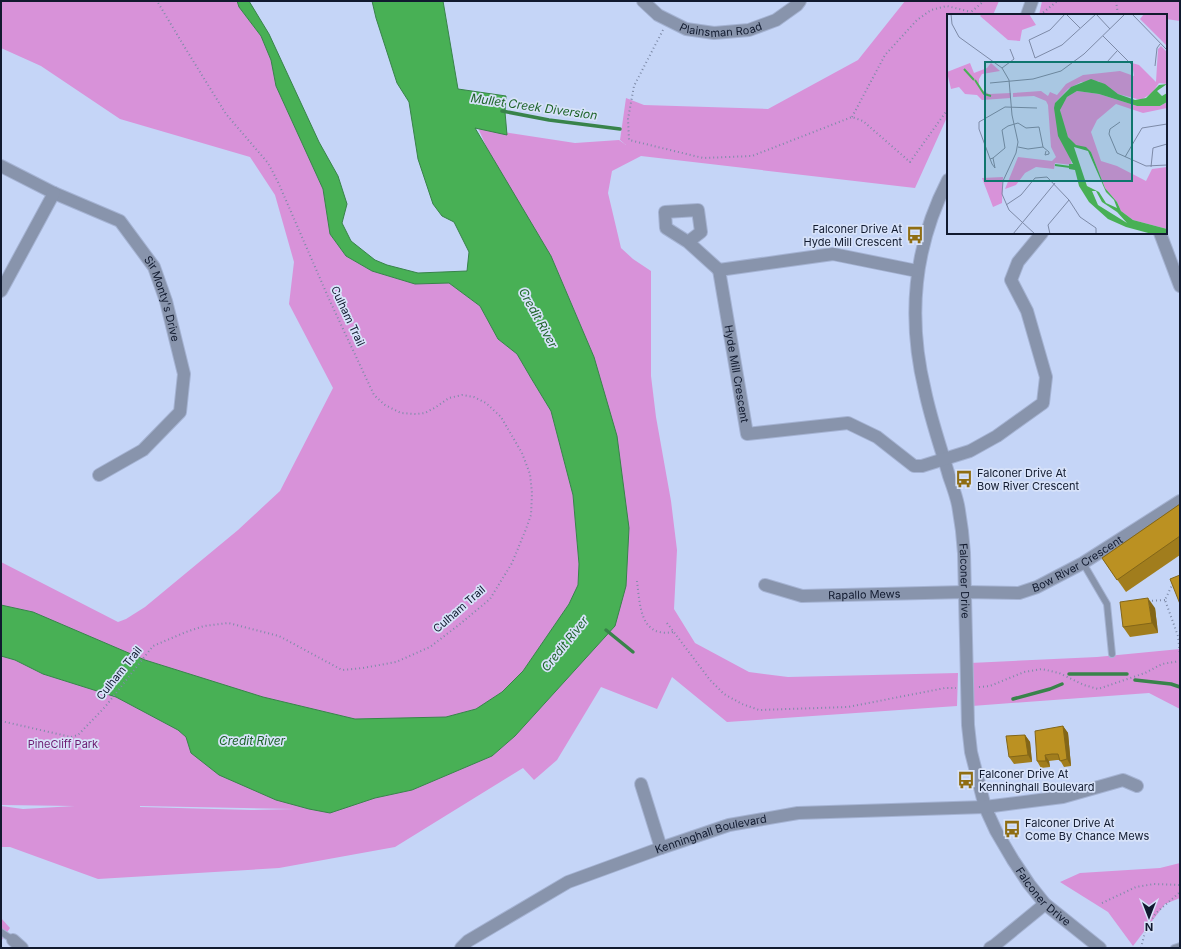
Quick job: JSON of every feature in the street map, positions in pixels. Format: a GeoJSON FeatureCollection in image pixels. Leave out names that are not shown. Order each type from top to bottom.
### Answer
{"type":"FeatureCollection","features":[{"type":"Feature","properties":{"kind":"street","name":"Plainsman Road"},"geometry":{"type":"LineString","coordinates":[[643,1],[658,15],[686,29],[714,33],[749,30],[776,20],[797,5],[800,1]]}},
{"type":"Feature","properties":{"kind":"street"},"geometry":{"type":"LineString","coordinates":[[1028,14],[1032,1]]}},
{"type":"Feature","properties":{"kind":"street","name":"Sir Monty's Drive"},"geometry":{"type":"LineString","coordinates":[[1,166],[54,193],[120,221],[154,267],[166,301],[184,374],[180,412],[143,450],[99,475]]}},
{"type":"Feature","properties":{"kind":"street","name":"Falconer Drive"},"geometry":{"type":"LineString","coordinates":[[947,182],[930,220],[924,241],[917,271],[914,310],[918,361],[925,392],[958,504],[962,528],[964,553],[968,725],[971,752],[985,807],[996,831],[1013,860],[1045,904],[1100,948]]}},
{"type":"Feature","properties":{"kind":"street"},"geometry":{"type":"LineString","coordinates":[[1,291],[54,193]]}},
{"type":"Feature","properties":{"kind":"street"},"geometry":{"type":"LineString","coordinates":[[944,459],[970,451],[998,436],[1043,404],[1046,377],[1027,311],[1011,280],[1018,262],[1041,234]]}},
{"type":"Feature","properties":{"kind":"street"},"geometry":{"type":"LineString","coordinates":[[1160,234],[1180,286]]}},
{"type":"Feature","properties":{"kind":"street"},"geometry":{"type":"LineString","coordinates":[[688,242],[718,270],[833,254],[917,271]]}},
{"type":"Feature","properties":{"kind":"street","name":"Hyde Mill Crescent"},"geometry":{"type":"LineString","coordinates":[[718,270],[747,434],[848,423],[877,437],[914,466],[922,466],[944,459]]}},
{"type":"Feature","properties":{"kind":"street","name":"Bow River Crescent"},"geometry":{"type":"LineString","coordinates":[[965,592],[1019,593],[1037,587],[1083,563],[1180,501]]}},
{"type":"Feature","properties":{"kind":"street","name":"Rapallo Mews"},"geometry":{"type":"LineString","coordinates":[[765,585],[802,596],[965,592]]}},
{"type":"Feature","properties":{"kind":"street","name":"Kenninghall Boulevard"},"geometry":{"type":"LineString","coordinates":[[461,948],[468,941],[568,882],[729,825],[798,813],[985,807],[1063,797],[1123,780],[1137,786]]}},
{"type":"Feature","properties":{"kind":"street"},"geometry":{"type":"LineString","coordinates":[[641,784],[661,848]]}},
{"type":"Feature","properties":{"kind":"street"},"geometry":{"type":"LineString","coordinates":[[990,948],[1045,904]]}},
{"type":"Feature","properties":{"kind":"lane"},"geometry":{"type":"LineString","coordinates":[[1083,563],[1107,604],[1112,654]]}},
{"type":"Feature","properties":{"kind":"lane"},"geometry":{"type":"LineString","coordinates":[[1,932],[17,944]]}},
{"type":"Feature","properties":{"kind":"lane"},"geometry":{"type":"LineString","coordinates":[[1174,948],[1180,946]]}},
{"type":"Feature","properties":{"kind":"path","name":"Culham Trail"},"geometry":{"type":"LineString","coordinates":[[1,721],[71,737],[78,735],[105,707],[153,646],[204,626],[228,623],[280,636],[342,670],[396,662],[430,647],[490,599],[512,563],[531,515],[532,493],[530,474],[522,453],[501,417],[486,403],[474,397],[462,395],[449,398],[425,413],[401,413],[385,405],[374,395],[268,163],[226,114],[157,1]]}},
{"type":"Feature","properties":{"kind":"path"},"geometry":{"type":"LineString","coordinates":[[852,118],[885,55],[917,20],[931,10],[948,6],[971,13],[984,1]]}},
{"type":"Feature","properties":{"kind":"path"},"geometry":{"type":"LineString","coordinates":[[1041,14],[1057,1]]}},
{"type":"Feature","properties":{"kind":"path"},"geometry":{"type":"LineString","coordinates":[[1116,1],[1118,14]]}},
{"type":"Feature","properties":{"kind":"path"},"geometry":{"type":"LineString","coordinates":[[669,20],[634,86],[628,119],[629,140],[703,158],[752,156],[852,118],[863,121],[910,162],[947,110]]}},
{"type":"Feature","properties":{"kind":"path"},"geometry":{"type":"LineString","coordinates":[[637,581],[643,618],[648,626],[656,631],[665,633],[673,632]]}},
{"type":"Feature","properties":{"kind":"path"},"geometry":{"type":"LineString","coordinates":[[1176,581],[1172,584],[1165,600],[1178,636],[1180,655]]}},
{"type":"Feature","properties":{"kind":"path"},"geometry":{"type":"LineString","coordinates":[[1143,602],[1165,600]]}},
{"type":"Feature","properties":{"kind":"path"},"geometry":{"type":"LineString","coordinates":[[667,623],[710,680],[724,694],[742,704],[759,710],[848,707],[945,688],[990,686],[1024,672],[1042,669],[1059,673],[1084,685],[1098,688],[1146,673],[1162,664],[1180,661]]}},
{"type":"Feature","properties":{"kind":"path"},"geometry":{"type":"LineString","coordinates":[[1102,903],[1136,887],[1154,884],[1180,884]]}},
{"type":"Feature","properties":{"kind":"path"},"geometry":{"type":"LineString","coordinates":[[1142,948],[1146,928],[1156,913],[1180,892]]}},
{"type":"Feature","properties":{"kind":"green space"},"geometry":{"type":"Polygon","coordinates":[[[1,1],[237,1],[239,7],[261,36],[271,60],[276,86],[323,189],[330,234],[346,256],[372,271],[415,284],[449,283],[480,306],[498,339],[517,354],[551,411],[573,495],[579,564],[578,585],[569,604],[523,671],[502,692],[476,709],[446,717],[355,719],[262,697],[145,660],[33,612],[1,605],[1,562],[118,622],[126,619],[145,607],[238,530],[280,491],[333,388],[289,304],[294,262],[275,195],[250,157],[120,119],[41,66],[1,48],[1,1]]]}},
{"type":"Feature","properties":{"kind":"green space","name":"PineCliff Park"},"geometry":{"type":"Polygon","coordinates":[[[905,1],[999,1],[993,14],[947,14],[947,117],[915,188],[641,156],[612,171],[608,193],[621,248],[633,259],[651,271],[651,376],[656,417],[671,501],[677,550],[674,609],[695,643],[749,672],[788,677],[958,673],[957,706],[727,722],[672,677],[657,709],[601,687],[557,760],[534,780],[523,768],[395,847],[279,868],[98,879],[10,847],[1,847],[1,806],[23,809],[75,806],[1,805],[1,656],[15,660],[43,674],[116,697],[178,730],[186,737],[191,753],[375,798],[412,790],[492,756],[515,736],[615,626],[594,357],[551,256],[490,155],[478,128],[575,143],[619,140],[626,145],[620,140],[626,98],[644,105],[768,109],[858,60],[905,1]],[[140,806],[251,810],[295,809],[140,806]]]}},
{"type":"Feature","properties":{"kind":"green space"},"geometry":{"type":"Polygon","coordinates":[[[1042,1],[1180,1],[1180,21],[1167,19],[1167,14],[1039,14],[1042,1]]]}},
{"type":"Feature","properties":{"kind":"green space"},"geometry":{"type":"Polygon","coordinates":[[[1180,649],[1180,709],[1149,693],[972,706],[970,663],[1097,657],[1180,649]]]}},
{"type":"Feature","properties":{"kind":"green space"},"geometry":{"type":"Polygon","coordinates":[[[1180,863],[1180,898],[1165,904],[1133,946],[1108,912],[1060,882],[1080,873],[1160,868],[1180,863]]]}},
{"type":"Feature","properties":{"kind":"green space"},"geometry":{"type":"Polygon","coordinates":[[[1,918],[10,928],[1,941],[1,918]]]}},
{"type":"Feature","properties":{"kind":"water","name":"Credit River"},"geometry":{"type":"Polygon","coordinates":[[[237,1],[249,1],[269,34],[319,142],[338,176],[347,204],[342,223],[351,241],[375,260],[387,265],[418,273],[467,271],[469,252],[454,222],[442,216],[433,204],[418,159],[409,102],[397,83],[372,1],[443,1],[458,89],[506,96],[505,112],[507,135],[475,128],[551,256],[594,357],[617,436],[629,528],[626,586],[615,626],[515,736],[492,756],[412,790],[375,798],[330,813],[276,800],[219,775],[191,753],[186,737],[178,730],[116,697],[43,674],[15,660],[1,656],[1,605],[33,612],[145,660],[263,697],[355,719],[446,717],[476,709],[502,692],[523,671],[569,604],[578,585],[579,564],[573,495],[551,411],[517,354],[498,339],[480,306],[449,283],[415,284],[372,271],[346,256],[330,234],[323,189],[276,86],[271,60],[261,36],[239,7],[237,1]]]}},
{"type":"Feature","properties":{"kind":"building"},"geometry":{"type":"Polygon","coordinates":[[[1180,504],[1180,536],[1117,580],[1102,558],[1180,504]]]}},
{"type":"Feature","properties":{"kind":"building"},"geometry":{"type":"Polygon","coordinates":[[[1180,575],[1180,604],[1170,579],[1180,575]]]}},
{"type":"Feature","properties":{"kind":"building"},"geometry":{"type":"Polygon","coordinates":[[[1148,598],[1152,623],[1123,627],[1120,602],[1148,598]]]}},
{"type":"Feature","properties":{"kind":"building"},"geometry":{"type":"Polygon","coordinates":[[[1063,726],[1067,759],[1060,761],[1058,754],[1052,754],[1045,755],[1046,761],[1037,761],[1035,731],[1063,726]]]}},
{"type":"Feature","properties":{"kind":"building"},"geometry":{"type":"Polygon","coordinates":[[[1025,735],[1028,755],[1009,757],[1006,736],[1025,735]]]}},
{"type":"Feature","properties":{"kind":"waterway","name":"Mullet Creek Diversion"},"geometry":{"type":"LineString","coordinates":[[502,111],[549,120],[620,129]]}},
{"type":"Feature","properties":{"kind":"waterway"},"geometry":{"type":"LineString","coordinates":[[606,630],[633,652]]}},
{"type":"Feature","properties":{"kind":"waterway"},"geometry":{"type":"LineString","coordinates":[[1069,674],[1127,674]]}},
{"type":"Feature","properties":{"kind":"waterway"},"geometry":{"type":"LineString","coordinates":[[1135,680],[1171,684],[1180,687]]}},
{"type":"Feature","properties":{"kind":"waterway"},"geometry":{"type":"LineString","coordinates":[[1013,699],[1050,689],[1062,684]]}},
{"type":"Feature","properties":{"kind":"place","name":"Falconer Drive At Hyde Mill Crescent"},"geometry":{"type":"Point","coordinates":[915,235]}},
{"type":"Feature","properties":{"kind":"place","name":"Falconer Drive At Bow River Crescent"},"geometry":{"type":"Point","coordinates":[964,479]}},
{"type":"Feature","properties":{"kind":"place","name":"Falconer Drive At Kenninghall Boulevard"},"geometry":{"type":"Point","coordinates":[966,780]}},
{"type":"Feature","properties":{"kind":"place","name":"Falconer Drive At Come By Chance Mews"},"geometry":{"type":"Point","coordinates":[1012,829]}}]}
